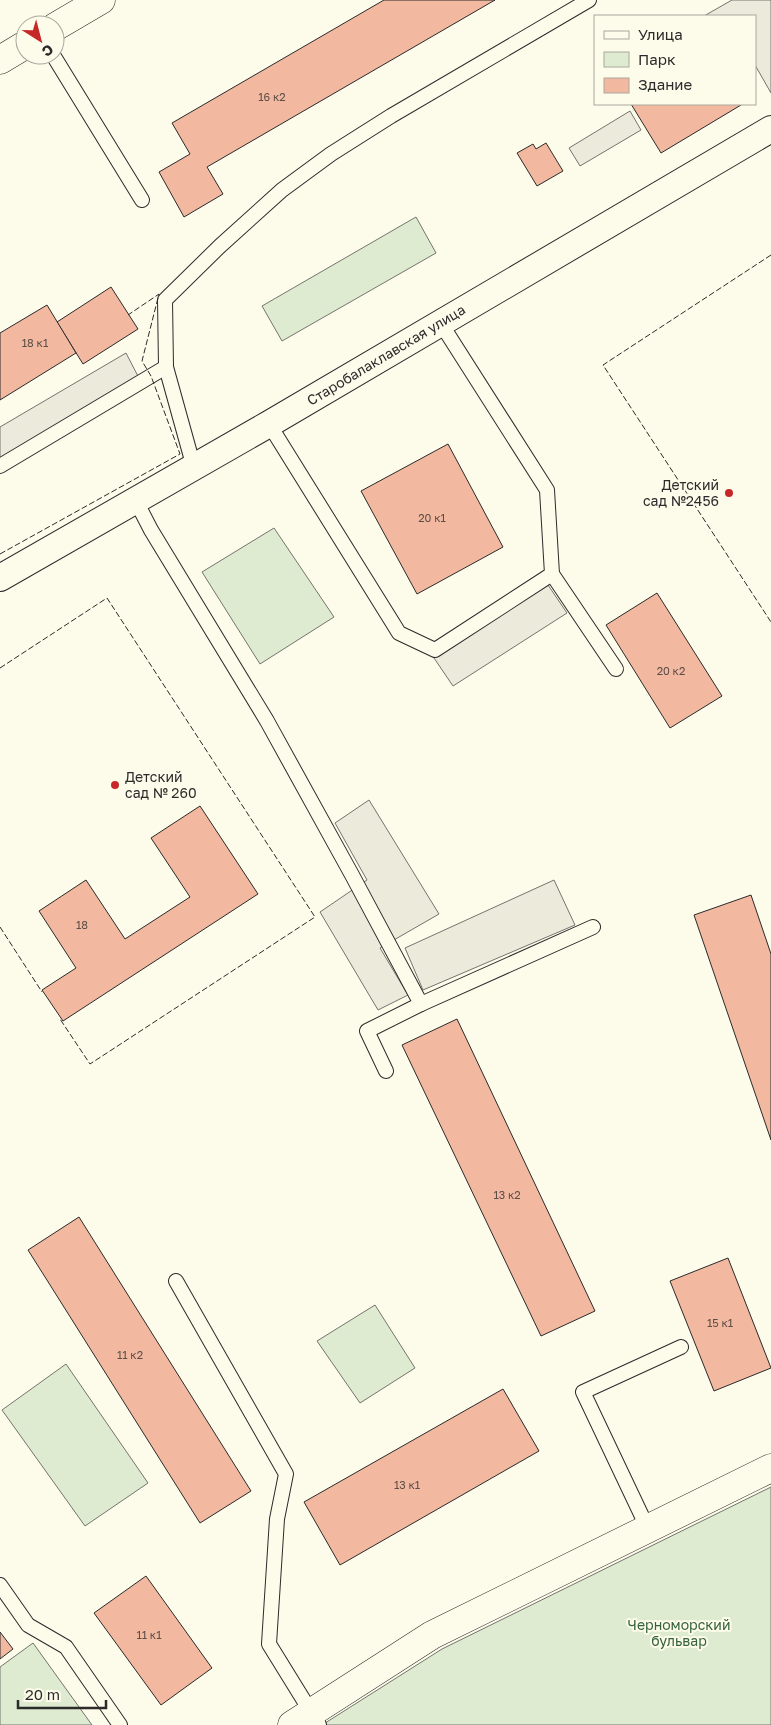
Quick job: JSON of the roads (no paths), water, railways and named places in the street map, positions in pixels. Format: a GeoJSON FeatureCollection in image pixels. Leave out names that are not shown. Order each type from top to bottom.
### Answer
{"type":"FeatureCollection","features":[{"type":"Feature","properties":{"kind":"street"},"geometry":{"type":"LineString","coordinates":[[65,21],[101,0]]}},
{"type":"Feature","properties":{"kind":"street"},"geometry":{"type":"LineString","coordinates":[[0,60],[15,51]]}},
{"type":"Feature","properties":{"kind":"street","name":"Старобалаклавская улица"},"geometry":{"type":"LineString","coordinates":[[0,578],[269,424],[771,128]]}},
{"type":"Feature","properties":{"kind":"street"},"geometry":{"type":"LineString","coordinates":[[307,1721],[432,1635],[771,1468]]}},
{"type":"Feature","properties":{"kind":"lane"},"geometry":{"type":"LineString","coordinates":[[198,464],[190,457],[166,367],[165,300],[220,246],[282,190],[331,154],[391,116],[590,0]]}},
{"type":"Feature","properties":{"kind":"lane"},"geometry":{"type":"LineString","coordinates":[[59,65],[142,200]]}},
{"type":"Feature","properties":{"kind":"lane"},"geometry":{"type":"LineString","coordinates":[[440,322],[548,490],[552,574],[616,669]]}},
{"type":"Feature","properties":{"kind":"lane"},"geometry":{"type":"LineString","coordinates":[[0,466],[166,367]]}},
{"type":"Feature","properties":{"kind":"lane"},"geometry":{"type":"LineString","coordinates":[[269,424],[399,632],[435,650],[552,574]]}},
{"type":"Feature","properties":{"kind":"lane"},"geometry":{"type":"LineString","coordinates":[[136,501],[151,530],[267,721],[352,874],[421,1004]]}},
{"type":"Feature","properties":{"kind":"lane"},"geometry":{"type":"LineString","coordinates":[[386,1071],[367,1031],[421,1004],[593,927]]}},
{"type":"Feature","properties":{"kind":"lane"},"geometry":{"type":"LineString","coordinates":[[176,1281],[286,1474],[276,1519],[269,1644],[307,1721]]}},
{"type":"Feature","properties":{"kind":"lane"},"geometry":{"type":"LineString","coordinates":[[648,1529],[583,1392],[681,1347]]}},
{"type":"Feature","properties":{"kind":"lane"},"geometry":{"type":"LineString","coordinates":[[0,1585],[28,1625],[66,1646],[120,1725]]}},
{"type":"Feature","properties":{"kind":"place","name":"Детский сад №2456"},"geometry":{"type":"Point","coordinates":[729,493]}},
{"type":"Feature","properties":{"kind":"place","name":"Детский сад № 260"},"geometry":{"type":"Point","coordinates":[115,785]}},
{"type":"Feature","properties":{"kind":"park label","name":"Черноморский бульвар"},"geometry":{"type":"Point","coordinates":[679,1634]}}]}
